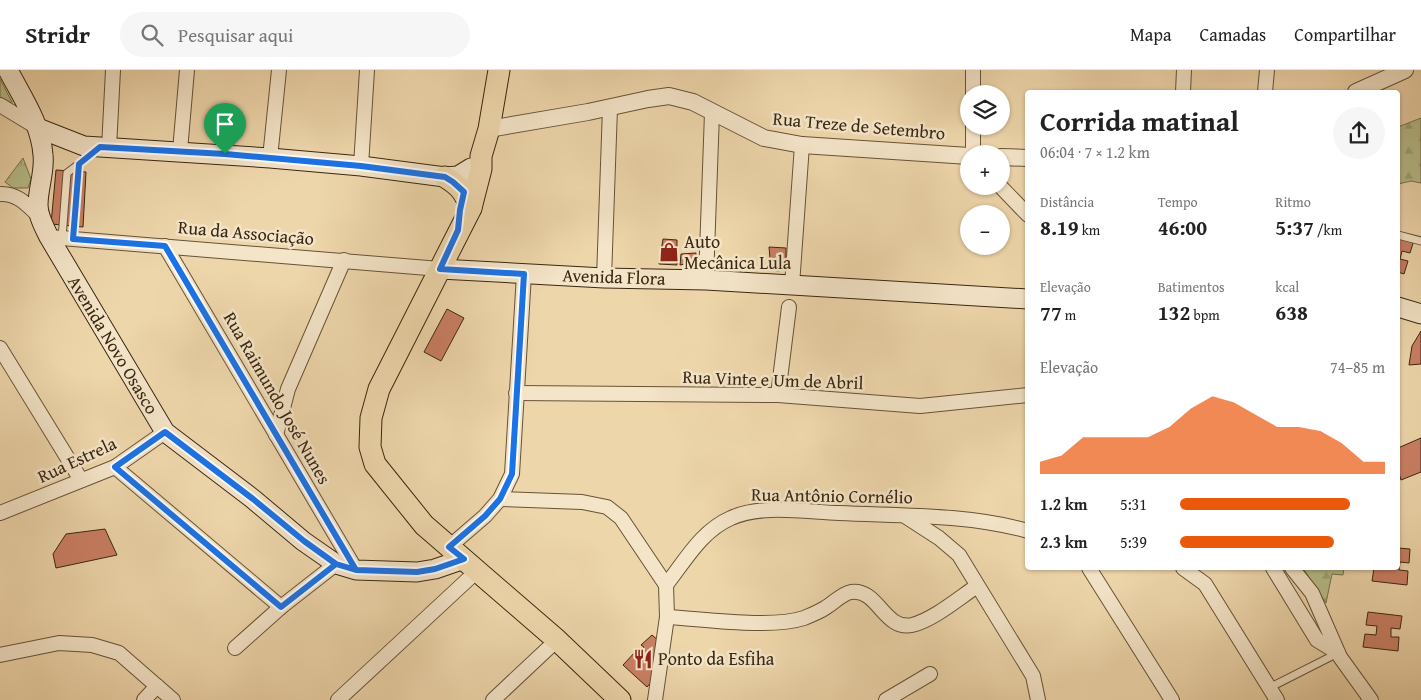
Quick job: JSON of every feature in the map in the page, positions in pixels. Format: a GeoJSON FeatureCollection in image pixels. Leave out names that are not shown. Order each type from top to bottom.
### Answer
{"type":"FeatureCollection","features":[{"type":"Feature","properties":{"kind":"main road","name":"Avenida Novo Osasco"},"geometry":{"type":"LineString","coordinates":[[8,70],[38,128],[44,157],[38,205],[40,217],[61,238],[165,432],[336,564],[356,570],[417,572],[435,569],[463,559]]}},
{"type":"Feature","properties":{"kind":"main road"},"geometry":{"type":"LineString","coordinates":[[44,157],[93,151],[180,151],[361,166],[445,177],[458,176],[476,162],[489,129],[499,70]]}},
{"type":"Feature","properties":{"kind":"main road"},"geometry":{"type":"LineString","coordinates":[[38,128],[93,151]]}},
{"type":"Feature","properties":{"kind":"main road"},"geometry":{"type":"LineString","coordinates":[[476,162],[481,169],[467,200],[458,230],[379,389],[372,418],[370,447],[375,464],[424,526],[557,640],[620,700]]}},
{"type":"Feature","properties":{"kind":"main road"},"geometry":{"type":"LineString","coordinates":[[445,177],[453,182],[467,200]]}},
{"type":"Feature","properties":{"kind":"main road","name":"Avenida Flora"},"geometry":{"type":"LineString","coordinates":[[440,269],[604,278],[706,280],[742,284],[792,285],[1025,299]]}},
{"type":"Feature","properties":{"kind":"main road"},"geometry":{"type":"LineString","coordinates":[[1400,308],[1421,314]]}},
{"type":"Feature","properties":{"kind":"street"},"geometry":{"type":"LineString","coordinates":[[93,151],[113,70]]}},
{"type":"Feature","properties":{"kind":"street"},"geometry":{"type":"LineString","coordinates":[[180,151],[187,70]]}},
{"type":"Feature","properties":{"kind":"street"},"geometry":{"type":"LineString","coordinates":[[270,158],[279,70]]}},
{"type":"Feature","properties":{"kind":"street"},"geometry":{"type":"LineString","coordinates":[[361,166],[367,70]]}},
{"type":"Feature","properties":{"kind":"street"},"geometry":{"type":"LineString","coordinates":[[972,85],[973,70]]}},
{"type":"Feature","properties":{"kind":"street"},"geometry":{"type":"LineString","coordinates":[[1183,90],[1184,70]]}},
{"type":"Feature","properties":{"kind":"street"},"geometry":{"type":"LineString","coordinates":[[1265,90],[1268,70]]}},
{"type":"Feature","properties":{"kind":"street"},"geometry":{"type":"LineString","coordinates":[[1360,90],[1404,70]]}},
{"type":"Feature","properties":{"kind":"street","name":"Rua Treze de Setembro"},"geometry":{"type":"LineString","coordinates":[[489,129],[670,96],[693,102],[764,138],[802,145],[960,155]]}},
{"type":"Feature","properties":{"kind":"street"},"geometry":{"type":"LineString","coordinates":[[0,105],[38,128]]}},
{"type":"Feature","properties":{"kind":"street"},"geometry":{"type":"LineString","coordinates":[[604,278],[610,108]]}},
{"type":"Feature","properties":{"kind":"street"},"geometry":{"type":"LineString","coordinates":[[706,280],[712,113]]}},
{"type":"Feature","properties":{"kind":"street"},"geometry":{"type":"LineString","coordinates":[[792,285],[802,145]]}},
{"type":"Feature","properties":{"kind":"street"},"geometry":{"type":"LineString","coordinates":[[1010,157],[1025,158]]}},
{"type":"Feature","properties":{"kind":"street"},"geometry":{"type":"LineString","coordinates":[[0,194],[11,194],[19,198],[40,217]]}},
{"type":"Feature","properties":{"kind":"street"},"geometry":{"type":"LineString","coordinates":[[1009,195],[1025,212]]}},
{"type":"Feature","properties":{"kind":"street","name":"Rua da Associação"},"geometry":{"type":"LineString","coordinates":[[61,238],[440,269]]}},
{"type":"Feature","properties":{"kind":"street","name":"Rua Raimundo José Nunes"},"geometry":{"type":"LineString","coordinates":[[165,246],[356,570]]}},
{"type":"Feature","properties":{"kind":"street"},"geometry":{"type":"LineString","coordinates":[[276,434],[288,389],[344,260]]}},
{"type":"Feature","properties":{"kind":"street"},"geometry":{"type":"LineString","coordinates":[[338,700],[463,559],[485,516],[500,499],[512,474],[524,274]]}},
{"type":"Feature","properties":{"kind":"street"},"geometry":{"type":"LineString","coordinates":[[778,395],[789,307]]}},
{"type":"Feature","properties":{"kind":"street"},"geometry":{"type":"LineString","coordinates":[[0,348],[82,480]]}},
{"type":"Feature","properties":{"kind":"street","name":"Rua Vinte e Um de Abril"},"geometry":{"type":"LineString","coordinates":[[516,393],[778,395],[920,406],[1025,395]]}},
{"type":"Feature","properties":{"kind":"street","name":"Rua Estrela"},"geometry":{"type":"LineString","coordinates":[[0,513],[115,467],[165,432]]}},
{"type":"Feature","properties":{"kind":"street"},"geometry":{"type":"LineString","coordinates":[[115,467],[281,607]]}},
{"type":"Feature","properties":{"kind":"street"},"geometry":{"type":"LineString","coordinates":[[500,499],[582,502],[607,507],[621,518],[666,585],[667,617],[655,700]]}},
{"type":"Feature","properties":{"kind":"street","name":"Rua Antônio Cornélio"},"geometry":{"type":"LineString","coordinates":[[666,585],[696,545],[709,532],[729,519],[746,512],[776,511],[951,518],[1025,530]]}},
{"type":"Feature","properties":{"kind":"street"},"geometry":{"type":"LineString","coordinates":[[904,516],[939,538],[959,555],[1033,676],[1038,700]]}},
{"type":"Feature","properties":{"kind":"street"},"geometry":{"type":"LineString","coordinates":[[235,648],[281,607],[336,564]]}},
{"type":"Feature","properties":{"kind":"street"},"geometry":{"type":"LineString","coordinates":[[1090,570],[1172,700]]}},
{"type":"Feature","properties":{"kind":"street"},"geometry":{"type":"LineString","coordinates":[[1186,570],[1205,584],[1273,694]]}},
{"type":"Feature","properties":{"kind":"street"},"geometry":{"type":"LineString","coordinates":[[1274,570],[1318,640],[1338,653]]}},
{"type":"Feature","properties":{"kind":"street"},"geometry":{"type":"LineString","coordinates":[[1294,570],[1312,593],[1338,653],[1371,700]]}},
{"type":"Feature","properties":{"kind":"street"},"geometry":{"type":"LineString","coordinates":[[667,617],[759,622],[792,621],[825,608],[850,592],[859,592],[869,596],[892,620],[900,625],[911,625],[930,616],[977,586]]}},
{"type":"Feature","properties":{"kind":"street"},"geometry":{"type":"LineString","coordinates":[[494,700],[557,640]]}},
{"type":"Feature","properties":{"kind":"street"},"geometry":{"type":"LineString","coordinates":[[0,655],[58,643],[92,645],[120,653],[173,700]]}},
{"type":"Feature","properties":{"kind":"street"},"geometry":{"type":"LineString","coordinates":[[886,700],[930,674]]}},
{"type":"Feature","properties":{"kind":"street"},"geometry":{"type":"LineString","coordinates":[[144,700],[158,686]]}},
{"type":"Feature","properties":{"kind":"lane"},"geometry":{"type":"LineString","coordinates":[[61,238],[67,173],[93,151]]}},
{"type":"Feature","properties":{"kind":"lane"},"geometry":{"type":"LineString","coordinates":[[61,238],[93,151]]}},
{"type":"Feature","properties":{"kind":"lane"},"geometry":{"type":"LineString","coordinates":[[1400,236],[1421,242]]}},
{"type":"Feature","properties":{"kind":"lane"},"geometry":{"type":"LineString","coordinates":[[1273,694],[1338,653]]}},
{"type":"Feature","properties":{"kind":"green space"},"geometry":{"type":"Polygon","coordinates":[[[0,79],[12,102],[11,105],[0,101],[0,79]]]}},
{"type":"Feature","properties":{"kind":"green space"},"geometry":{"type":"Polygon","coordinates":[[[1421,118],[1421,183],[1411,181],[1400,184],[1400,126],[1421,118]]]}},
{"type":"Feature","properties":{"kind":"green space"},"geometry":{"type":"Polygon","coordinates":[[[23,158],[31,179],[28,188],[13,188],[5,182],[23,158]]]}},
{"type":"Feature","properties":{"kind":"green space"},"geometry":{"type":"Polygon","coordinates":[[[1304,570],[1344,570],[1343,575],[1332,574],[1326,603],[1304,570]]]}},
{"type":"Feature","properties":{"kind":"building"},"geometry":{"type":"Polygon","coordinates":[[[56,170],[86,172],[83,227],[51,224],[56,170]]]}},
{"type":"Feature","properties":{"kind":"building"},"geometry":{"type":"Polygon","coordinates":[[[1400,236],[1414,240],[1410,253],[1402,251],[1400,259],[1400,236]]]}},
{"type":"Feature","properties":{"kind":"building","name":"Auto Mecânica Lula"},"geometry":{"type":"Polygon","coordinates":[[[663,239],[677,240],[677,265],[659,264],[663,239]]]}},
{"type":"Feature","properties":{"kind":"building"},"geometry":{"type":"Polygon","coordinates":[[[769,247],[786,248],[786,267],[779,271],[771,270],[769,247]]]}},
{"type":"Feature","properties":{"kind":"building"},"geometry":{"type":"Polygon","coordinates":[[[696,253],[695,262],[680,265],[681,254],[696,253]]]}},
{"type":"Feature","properties":{"kind":"building"},"geometry":{"type":"Polygon","coordinates":[[[1400,259],[1408,261],[1404,274],[1400,273],[1400,259]]]}},
{"type":"Feature","properties":{"kind":"building"},"geometry":{"type":"Polygon","coordinates":[[[447,309],[464,318],[441,361],[424,352],[447,309]]]}},
{"type":"Feature","properties":{"kind":"building"},"geometry":{"type":"Polygon","coordinates":[[[1421,331],[1421,364],[1409,365],[1412,346],[1421,331]]]}},
{"type":"Feature","properties":{"kind":"building"},"geometry":{"type":"Polygon","coordinates":[[[1421,438],[1421,472],[1401,480],[1400,477],[1400,447],[1421,438]]]}},
{"type":"Feature","properties":{"kind":"building"},"geometry":{"type":"Polygon","coordinates":[[[105,529],[117,555],[56,568],[53,554],[66,534],[105,529]]]}},
{"type":"Feature","properties":{"kind":"building"},"geometry":{"type":"Polygon","coordinates":[[[1400,548],[1410,549],[1409,563],[1400,562],[1400,548]]]}},
{"type":"Feature","properties":{"kind":"building"},"geometry":{"type":"Polygon","coordinates":[[[1374,570],[1408,571],[1407,585],[1372,581],[1374,570]]]}},
{"type":"Feature","properties":{"kind":"building"},"geometry":{"type":"Polygon","coordinates":[[[1368,612],[1402,616],[1400,629],[1391,628],[1391,637],[1399,637],[1398,651],[1363,647],[1365,634],[1376,635],[1377,626],[1366,625],[1368,612]]]}},
{"type":"Feature","properties":{"kind":"building","name":"Ponto da Esfiha"},"geometry":{"type":"Polygon","coordinates":[[[652,635],[658,640],[656,677],[647,687],[623,665],[636,651],[639,653],[644,647],[641,645],[652,635]]]}},
{"type":"Feature","properties":{"kind":"place","name":"Auto Mecânica Lula"},"geometry":{"type":"Point","coordinates":[669,252]}},
{"type":"Feature","properties":{"kind":"place","name":"Ponto da Esfiha"},"geometry":{"type":"Point","coordinates":[643,659]}},
{"type":"Feature","properties":{"kind":"route"},"geometry":{"type":"LineString","coordinates":[[225,154],[100,147],[79,164],[73,239],[165,246],[356,570],[336,564],[304,541],[253,499],[165,432],[115,467],[281,607],[336,564],[356,570],[417,572],[435,569],[464,559],[449,547],[485,516],[500,499],[512,474],[524,274],[440,269],[458,230],[464,192],[445,177],[361,166],[225,154]]}}]}
